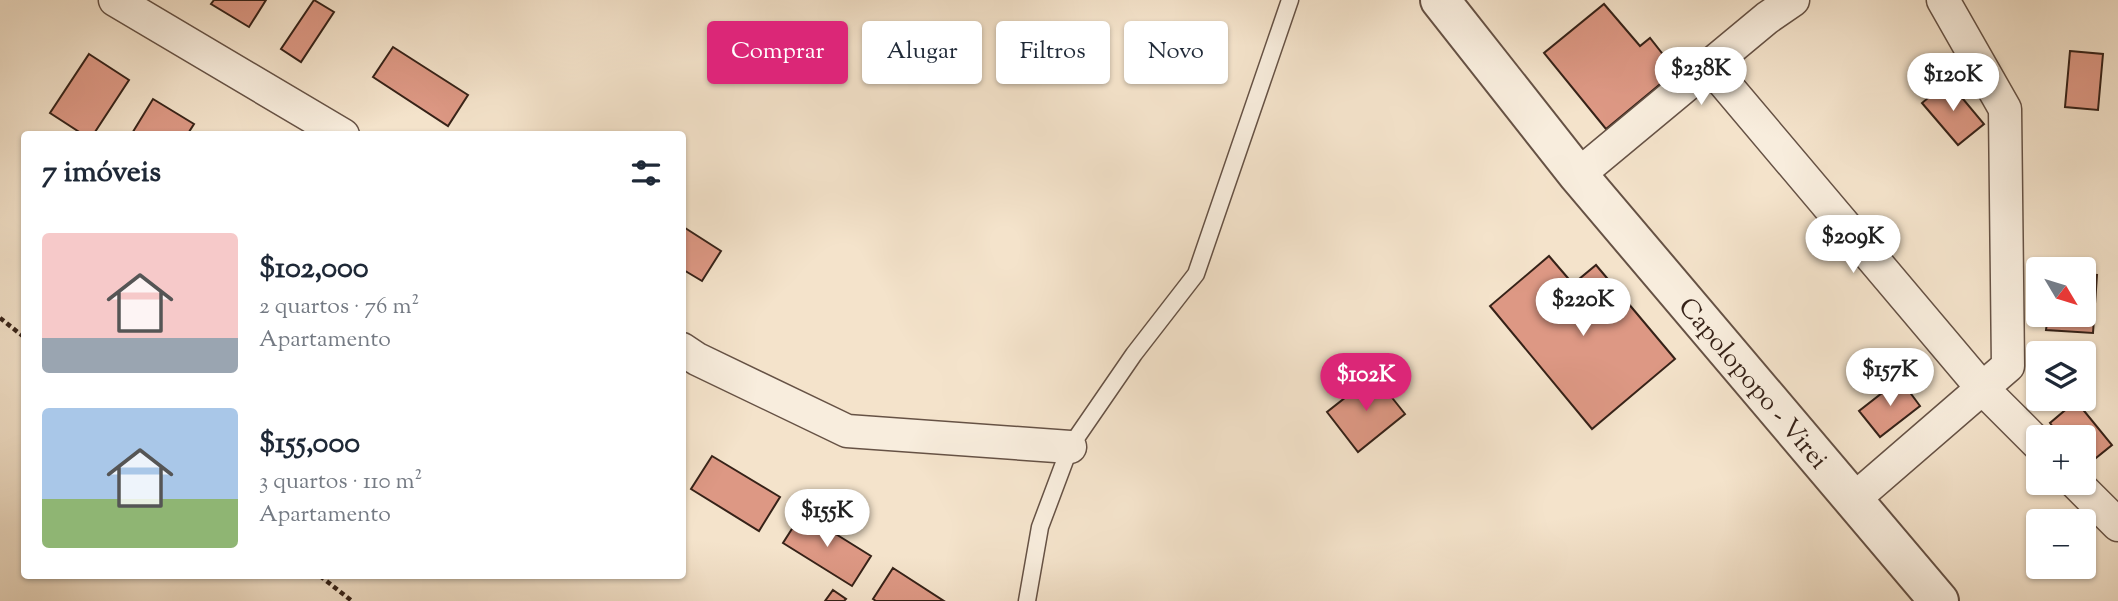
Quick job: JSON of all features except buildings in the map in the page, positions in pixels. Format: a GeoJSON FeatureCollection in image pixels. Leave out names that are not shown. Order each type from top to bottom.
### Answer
{"type":"FeatureCollection","features":[{"type":"Feature","properties":{"kind":"street"},"geometry":{"type":"LineString","coordinates":[[114,0],[336,131]]}},
{"type":"Feature","properties":{"kind":"street","name":"Capolopopo - Virei"},"geometry":{"type":"LineString","coordinates":[[1440,0],[1578,174],[1939,601]]}},
{"type":"Feature","properties":{"kind":"street"},"geometry":{"type":"LineString","coordinates":[[1578,174],[1767,18],[1793,0]]}},
{"type":"Feature","properties":{"kind":"street"},"geometry":{"type":"LineString","coordinates":[[1853,500],[2008,366],[2005,109],[1943,0]]}},
{"type":"Feature","properties":{"kind":"street"},"geometry":{"type":"LineString","coordinates":[[1710,66],[1983,388],[2026,432]]}},
{"type":"Feature","properties":{"kind":"street"},"geometry":{"type":"LineString","coordinates":[[686,352],[847,431],[1070,447]]}},
{"type":"Feature","properties":{"kind":"street"},"geometry":{"type":"LineString","coordinates":[[2088,495],[2118,525]]}},
{"type":"Feature","properties":{"kind":"lane"},"geometry":{"type":"LineString","coordinates":[[1027,601],[1040,527],[1070,447],[1134,354],[1196,274],[1290,0]]}},
{"type":"Feature","properties":{"kind":"path"},"geometry":{"type":"LineString","coordinates":[[0,318],[21,336]]}},
{"type":"Feature","properties":{"kind":"path"},"geometry":{"type":"LineString","coordinates":[[324,579],[352,601]]}}]}
